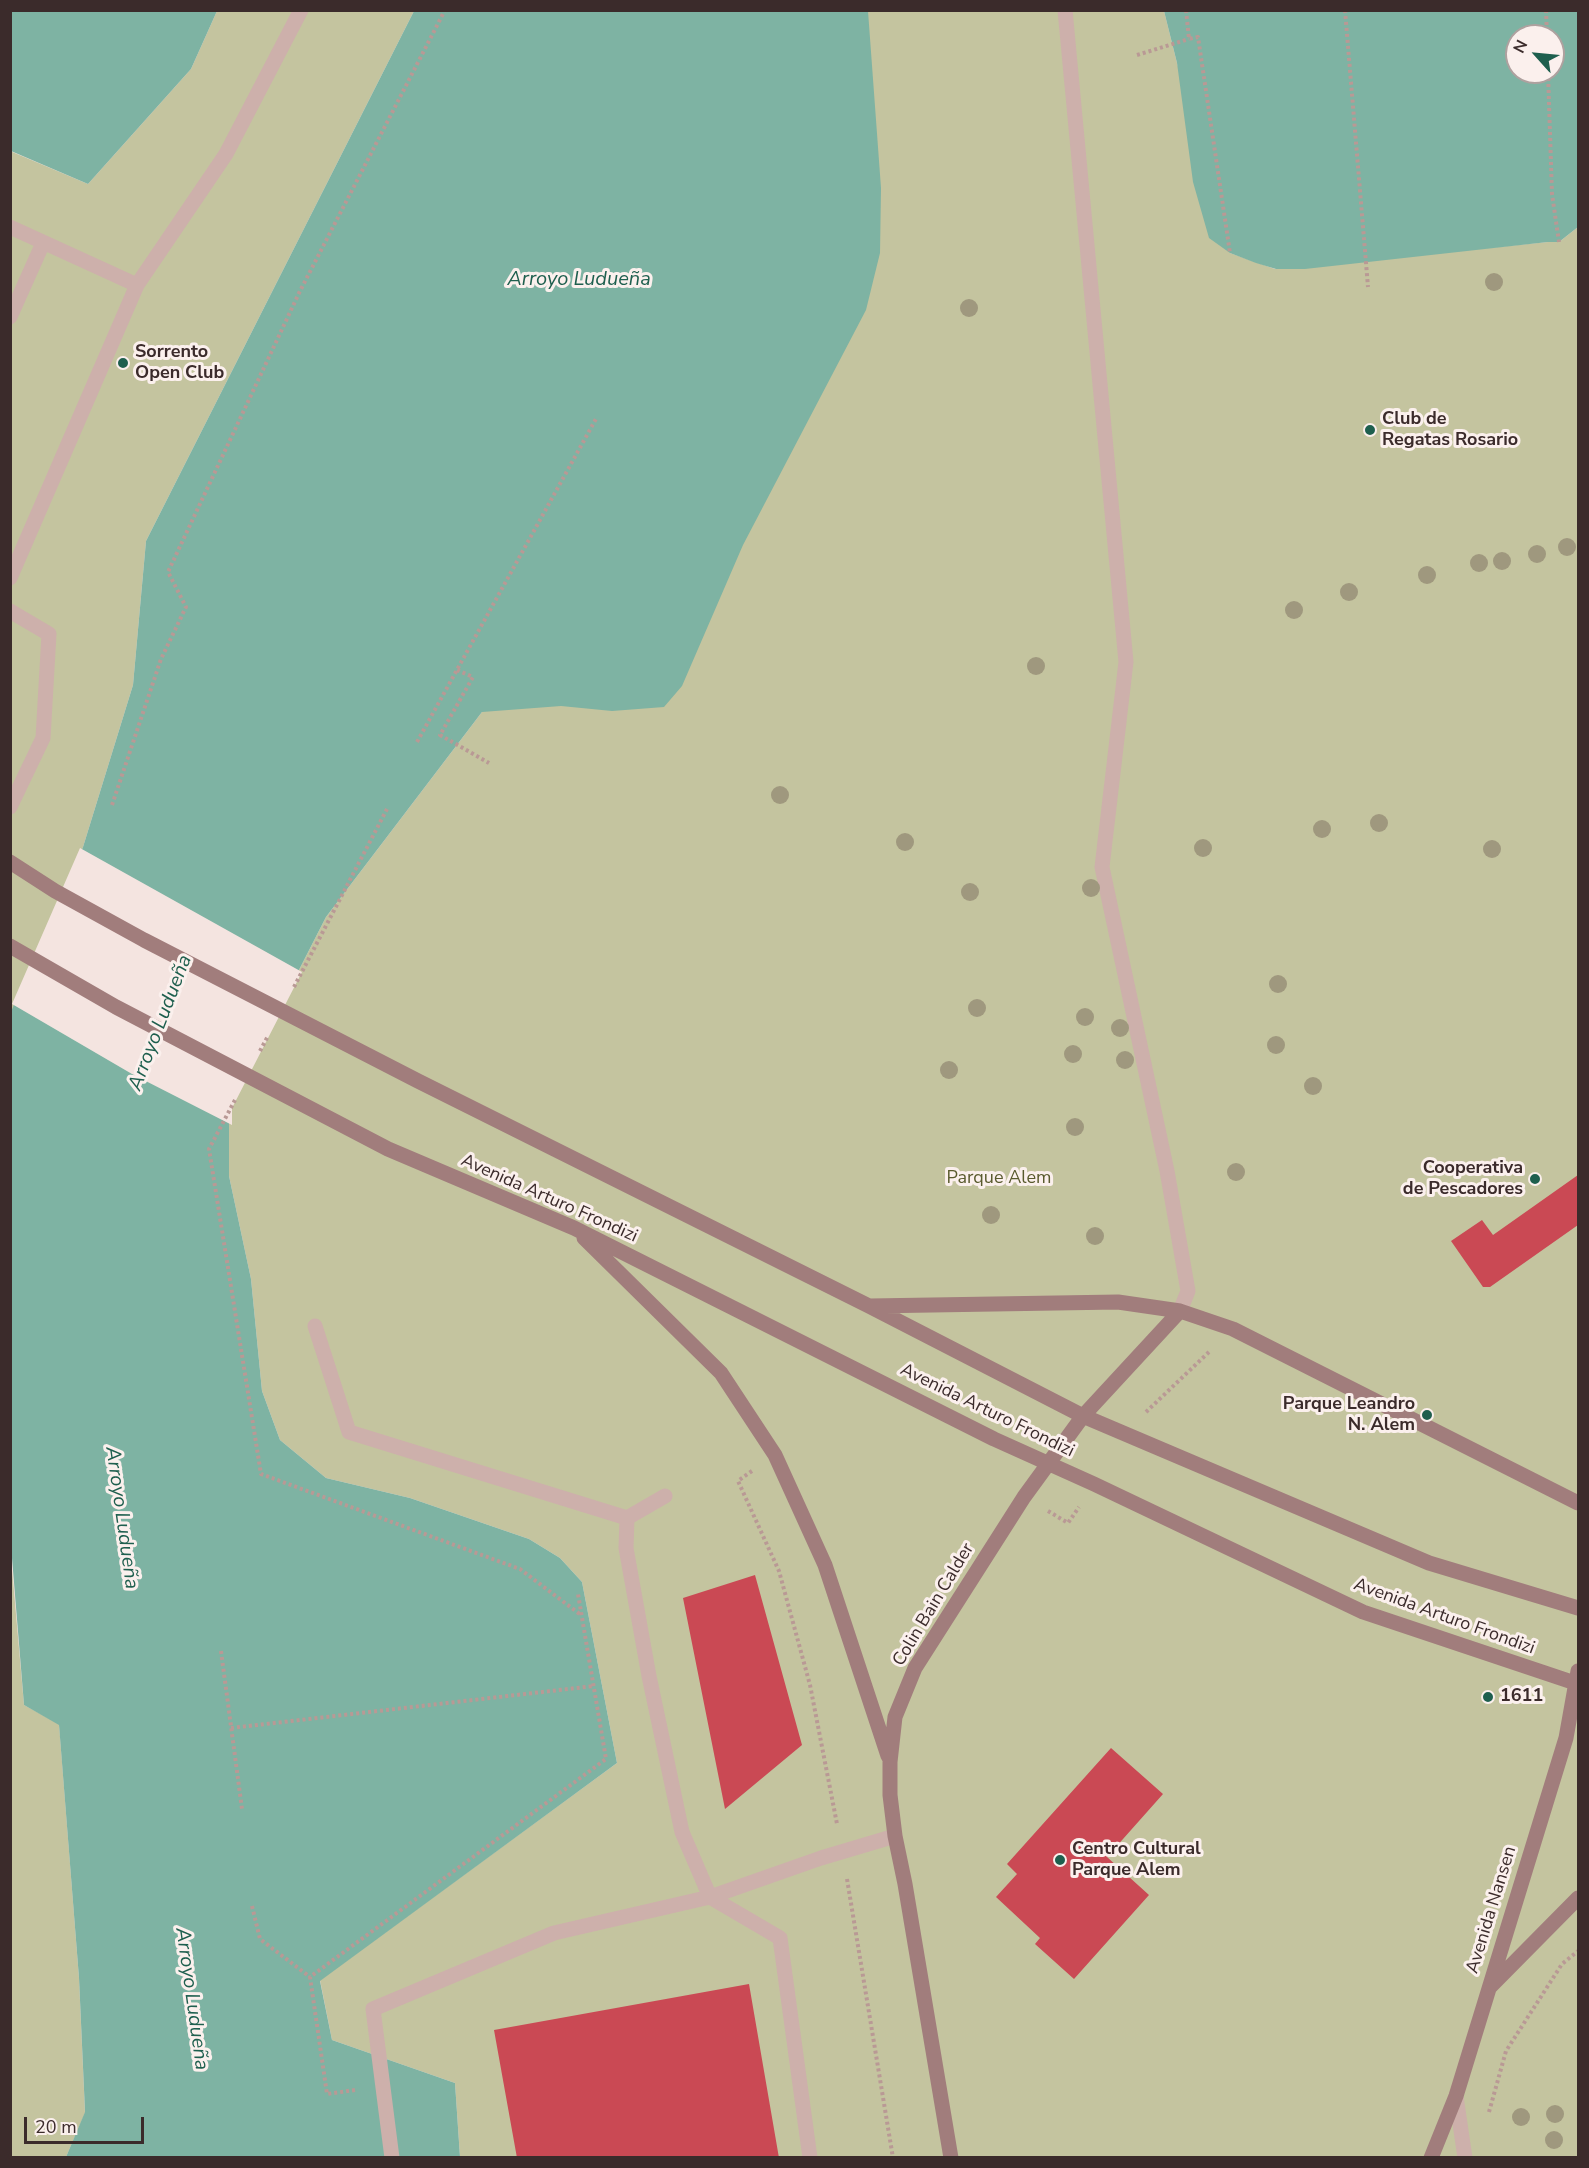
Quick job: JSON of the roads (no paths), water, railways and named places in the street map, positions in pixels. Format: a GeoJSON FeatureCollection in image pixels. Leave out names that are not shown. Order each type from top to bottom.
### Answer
{"type":"FeatureCollection","features":[{"type":"Feature","properties":{"kind":"main road","name":"Avenida Arturo Frondizi"},"geometry":{"type":"LineString","coordinates":[[10,862],[55,891],[144,940],[418,1081],[869,1306],[1083,1416],[1429,1563],[1578,1608]]}},
{"type":"Feature","properties":{"kind":"main road","name":"Avenida Arturo Frondizi"},"geometry":{"type":"LineString","coordinates":[[10,946],[116,1007],[388,1149],[574,1228],[994,1439],[1048,1462],[1363,1612],[1578,1679]]}},
{"type":"Feature","properties":{"kind":"main road"},"geometry":{"type":"LineString","coordinates":[[574,1228],[720,1373],[775,1455],[825,1565],[890,1762]]}},
{"type":"Feature","properties":{"kind":"main road"},"geometry":{"type":"LineString","coordinates":[[869,1306],[1118,1302],[1180,1311],[1233,1329],[1578,1503]]}},
{"type":"Feature","properties":{"kind":"main road","name":"Colin Bain Calder"},"geometry":{"type":"LineString","coordinates":[[951,2157],[895,1836],[890,1795],[890,1762],[895,1717],[915,1668],[1048,1462],[1083,1416],[1180,1311]]}},
{"type":"Feature","properties":{"kind":"main road","name":"Avenida Nansen"},"geometry":{"type":"LineString","coordinates":[[1431,2157],[1456,2096],[1566,1738],[1578,1679]]}},
{"type":"Feature","properties":{"kind":"main road"},"geometry":{"type":"LineString","coordinates":[[1488,1989],[1578,1898]]}},
{"type":"Feature","properties":{"kind":"street"},"geometry":{"type":"LineString","coordinates":[[10,578],[137,285],[226,154],[301,10]]}},
{"type":"Feature","properties":{"kind":"street"},"geometry":{"type":"LineString","coordinates":[[1065,10],[1126,662],[1102,867],[1167,1171],[1188,1291],[1180,1311]]}},
{"type":"Feature","properties":{"kind":"street"},"geometry":{"type":"LineString","coordinates":[[10,227],[137,285]]}},
{"type":"Feature","properties":{"kind":"street"},"geometry":{"type":"LineString","coordinates":[[10,317],[43,243]]}},
{"type":"Feature","properties":{"kind":"street"},"geometry":{"type":"LineString","coordinates":[[10,611],[49,634],[44,738],[10,807]]}},
{"type":"Feature","properties":{"kind":"street"},"geometry":{"type":"LineString","coordinates":[[315,1326],[349,1432],[627,1518],[665,1496]]}},
{"type":"Feature","properties":{"kind":"street"},"geometry":{"type":"LineString","coordinates":[[627,1518],[626,1548],[649,1676],[682,1832],[710,1897],[780,1938],[810,2157]]}},
{"type":"Feature","properties":{"kind":"street"},"geometry":{"type":"LineString","coordinates":[[392,2157],[373,2009],[554,1933],[710,1897],[895,1836]]}},
{"type":"Feature","properties":{"kind":"street"},"geometry":{"type":"LineString","coordinates":[[1456,2096],[1465,2157]]}},
{"type":"Feature","properties":{"kind":"water"},"geometry":{"type":"Polygon","coordinates":[[[11,10],[217,11],[191,69],[88,184],[11,151],[11,10]]]}},
{"type":"Feature","properties":{"kind":"water","name":"Arroyo Ludueña"},"geometry":{"type":"Polygon","coordinates":[[[414,11],[868,11],[881,188],[880,253],[866,310],[743,545],[682,686],[664,707],[612,711],[561,706],[482,712],[326,917],[229,1107],[229,1176],[251,1279],[262,1391],[280,1440],[326,1478],[410,1498],[529,1539],[560,1558],[582,1582],[617,1763],[320,1981],[332,2040],[455,2083],[460,2157],[66,2157],[85,2112],[79,1978],[59,1725],[24,1705],[11,1546],[10,1014],[83,847],[133,685],[146,541],[414,11]]]}},
{"type":"Feature","properties":{"kind":"water"},"geometry":{"type":"Polygon","coordinates":[[[1164,11],[1578,11],[1578,227],[1559,242],[1305,269],[1276,269],[1230,253],[1209,238],[1193,182],[1177,63],[1164,11]]]}},
{"type":"Feature","properties":{"kind":"place","name":"Sorrento Open Club"},"geometry":{"type":"Point","coordinates":[123,363]}},
{"type":"Feature","properties":{"kind":"place","name":"Club de Regatas Rosario"},"geometry":{"type":"Point","coordinates":[1370,430]}},
{"type":"Feature","properties":{"kind":"place","name":"Cooperativa de Pescadores"},"geometry":{"type":"Point","coordinates":[1535,1179]}},
{"type":"Feature","properties":{"kind":"place","name":"Parque Leandro N. Alem"},"geometry":{"type":"Point","coordinates":[1427,1415]}},
{"type":"Feature","properties":{"kind":"place","name":"1611"},"geometry":{"type":"Point","coordinates":[1488,1697]}},
{"type":"Feature","properties":{"kind":"place","name":"Centro Cultural Parque Alem"},"geometry":{"type":"Point","coordinates":[1060,1860]}},
{"type":"Feature","properties":{"kind":"park label","name":"Parque Alem"},"geometry":{"type":"Point","coordinates":[999,1179]}}]}
